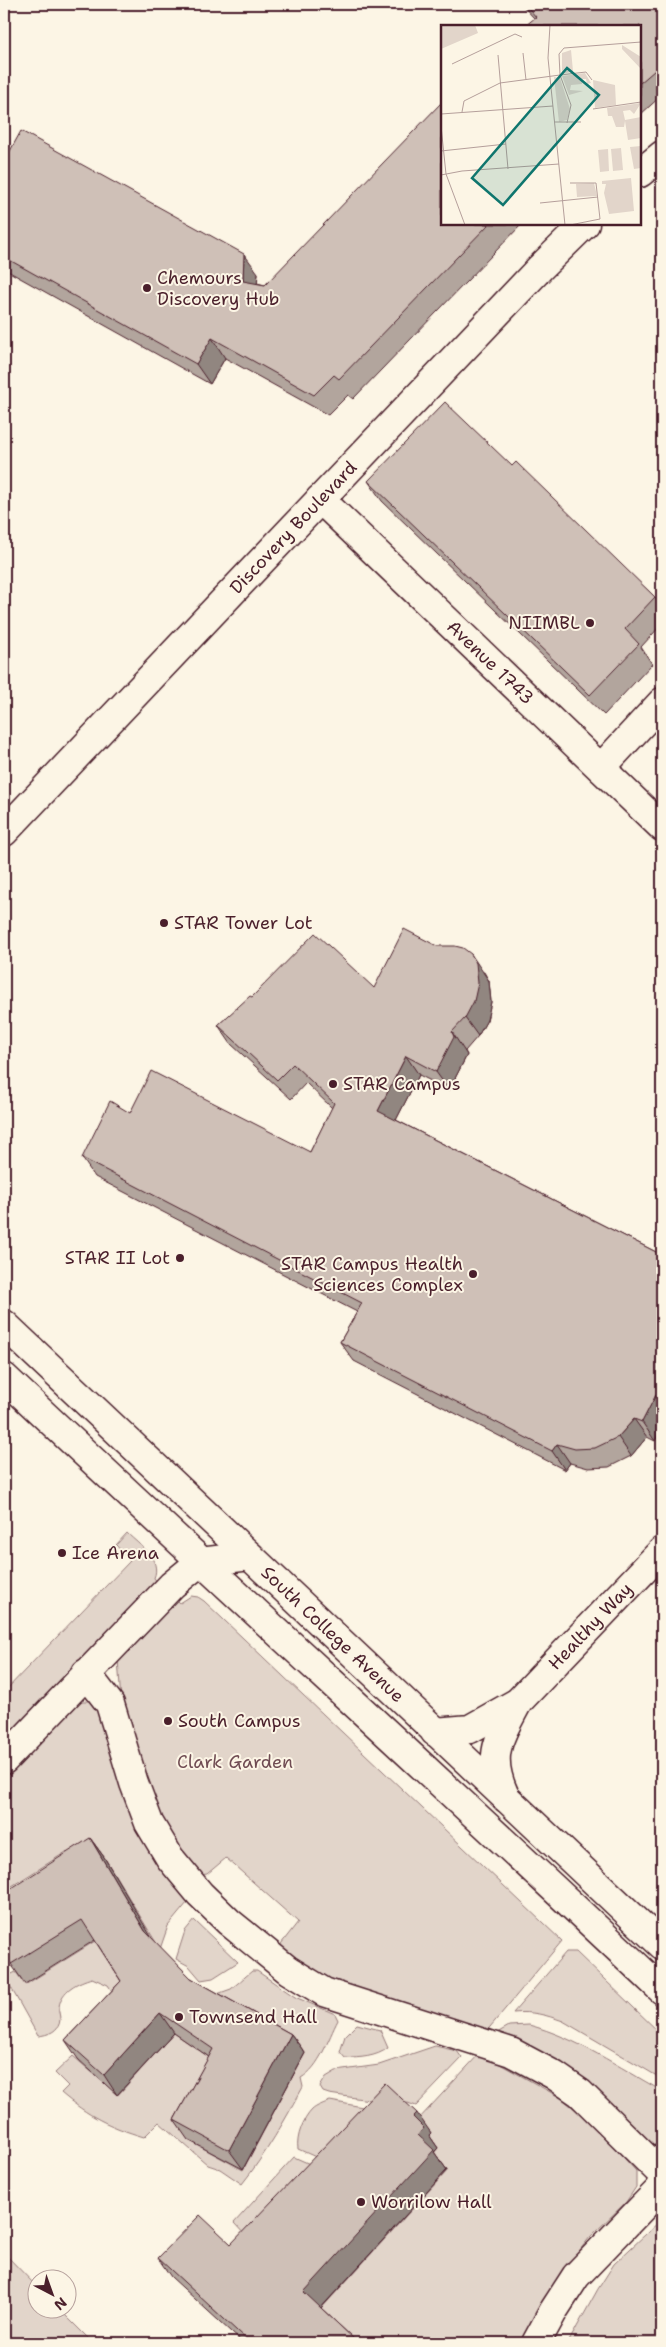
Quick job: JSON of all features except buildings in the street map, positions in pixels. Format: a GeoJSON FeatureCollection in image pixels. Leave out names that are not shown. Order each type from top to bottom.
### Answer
{"type":"FeatureCollection","features":[{"type":"Feature","properties":{"kind":"street"},"geometry":{"type":"LineString","coordinates":[[641,172],[662,154]]}},
{"type":"Feature","properties":{"kind":"street","name":"Discovery Boulevard"},"geometry":{"type":"LineString","coordinates":[[4,832],[320,499],[584,225]]}},
{"type":"Feature","properties":{"kind":"street","name":"Avenue 1743"},"geometry":{"type":"LineString","coordinates":[[320,499],[662,827]]}},
{"type":"Feature","properties":{"kind":"street"},"geometry":{"type":"LineString","coordinates":[[601,768],[662,702]]}},
{"type":"Feature","properties":{"kind":"street","name":"South College Avenue"},"geometry":{"type":"LineString","coordinates":[[4,1324],[662,1945]]}},
{"type":"Feature","properties":{"kind":"street","name":"South College Avenue"},"geometry":{"type":"LineString","coordinates":[[4,1378],[200,1562],[513,1849],[662,1990]]}},
{"type":"Feature","properties":{"kind":"street","name":"Healthy Way"},"geometry":{"type":"LineString","coordinates":[[506,1798],[496,1776],[495,1756],[504,1728],[518,1702],[662,1551]]}},
{"type":"Feature","properties":{"kind":"street"},"geometry":{"type":"LineString","coordinates":[[4,1760],[172,1585],[200,1562],[250,1556]]}},
{"type":"Feature","properties":{"kind":"street"},"geometry":{"type":"LineString","coordinates":[[86,1673],[110,1704],[134,1783],[149,1823],[170,1858],[200,1894],[229,1922],[288,1970],[324,1992],[511,2052],[554,2075],[580,2093],[662,2174]]}},
{"type":"Feature","properties":{"kind":"street","name":"Healthy Way"},"geometry":{"type":"LineString","coordinates":[[435,1732],[470,1729],[518,1702]]}},
{"type":"Feature","properties":{"kind":"street"},"geometry":{"type":"LineString","coordinates":[[536,2343],[576,2276],[662,2187]]}},
{"type":"Feature","properties":{"kind":"green space"},"geometry":{"type":"Polygon","coordinates":[[[127,1533],[152,1559],[156,1571],[154,1578],[160,1585],[4,1746],[4,1692],[130,1561],[116,1545],[127,1533]]]}},
{"type":"Feature","properties":{"kind":"green space","name":"Clark Garden"},"geometry":{"type":"Polygon","coordinates":[[[191,1596],[198,1597],[204,1601],[562,1941],[485,2033],[329,1985],[283,1954],[281,1944],[298,1922],[226,1858],[207,1874],[200,1875],[169,1843],[122,1715],[118,1659],[175,1598],[180,1603],[191,1596]]]}},
{"type":"Feature","properties":{"kind":"green space"},"geometry":{"type":"Polygon","coordinates":[[[79,1701],[91,1701],[100,1710],[192,1897],[168,1926],[160,1949],[104,1857],[80,1872],[66,1852],[4,1891],[4,1772],[79,1701]]]}},
{"type":"Feature","properties":{"kind":"green space"},"geometry":{"type":"Polygon","coordinates":[[[194,1920],[238,1962],[213,1978],[201,1980],[189,1966],[176,1959],[185,1931],[194,1920]]]}},
{"type":"Feature","properties":{"kind":"green space"},"geometry":{"type":"Polygon","coordinates":[[[95,1941],[134,2001],[121,2005],[108,1985],[92,1978],[76,1984],[67,1991],[60,2001],[58,2027],[46,2035],[38,2036],[5,1977],[16,1972],[25,1985],[95,1941]]]}},
{"type":"Feature","properties":{"kind":"green space"},"geometry":{"type":"Polygon","coordinates":[[[566,1952],[576,1952],[662,2035],[662,2079],[563,2021],[539,2014],[513,2013],[566,1952]]]}},
{"type":"Feature","properties":{"kind":"green space"},"geometry":{"type":"Polygon","coordinates":[[[252,1971],[257,1971],[295,1997],[335,2014],[338,2020],[318,2060],[308,2073],[301,2078],[303,2087],[282,2124],[242,2184],[220,2169],[208,2165],[159,2122],[144,2137],[100,2120],[61,2093],[68,2086],[55,2073],[73,2056],[118,2095],[174,2033],[226,2069],[188,2140],[243,2170],[305,2053],[206,1998],[231,1989],[252,1971]]]}},
{"type":"Feature","properties":{"kind":"green space"},"geometry":{"type":"Polygon","coordinates":[[[357,2024],[380,2030],[388,2048],[373,2055],[345,2058],[340,2052],[345,2036],[357,2024]]]}},
{"type":"Feature","properties":{"kind":"green space"},"geometry":{"type":"Polygon","coordinates":[[[529,2025],[581,2045],[662,2091],[662,2148],[640,2139],[490,2037],[509,2026],[529,2025]]]}},
{"type":"Feature","properties":{"kind":"green space"},"geometry":{"type":"Polygon","coordinates":[[[435,2046],[457,2051],[462,2058],[416,2106],[408,2103],[403,2105],[329,2094],[323,2092],[320,2087],[326,2077],[336,2071],[379,2065],[435,2046]]]}},
{"type":"Feature","properties":{"kind":"green space"},"geometry":{"type":"Polygon","coordinates":[[[480,2053],[561,2098],[591,2122],[636,2171],[636,2187],[626,2202],[590,2237],[563,2272],[523,2343],[351,2343],[318,2312],[448,2170],[433,2155],[438,2148],[428,2137],[431,2132],[418,2120],[480,2053]]]}},
{"type":"Feature","properties":{"kind":"green space"},"geometry":{"type":"Polygon","coordinates":[[[330,2101],[368,2108],[338,2167],[298,2149],[299,2134],[306,2118],[314,2109],[330,2101]]]}},
{"type":"Feature","properties":{"kind":"green space"},"geometry":{"type":"Polygon","coordinates":[[[294,2157],[312,2165],[246,2236],[234,2223],[294,2157]]]}},
{"type":"Feature","properties":{"kind":"green space"},"geometry":{"type":"Polygon","coordinates":[[[662,2219],[662,2343],[568,2343],[614,2264],[662,2219]]]}},
{"type":"Feature","properties":{"kind":"green space"},"geometry":{"type":"Polygon","coordinates":[[[4,2253],[28,2278],[28,2320],[70,2320],[93,2343],[4,2343],[4,2253]]]}},
{"type":"Feature","properties":{"kind":"place","name":"Chemours Discovery Hub"},"geometry":{"type":"Point","coordinates":[147,288]}},
{"type":"Feature","properties":{"kind":"place","name":"NIIMBL"},"geometry":{"type":"Point","coordinates":[590,623]}},
{"type":"Feature","properties":{"kind":"place","name":"STAR Tower Lot"},"geometry":{"type":"Point","coordinates":[164,923]}},
{"type":"Feature","properties":{"kind":"place","name":"STAR Campus"},"geometry":{"type":"Point","coordinates":[333,1084]}},
{"type":"Feature","properties":{"kind":"place","name":"STAR II Lot"},"geometry":{"type":"Point","coordinates":[180,1258]}},
{"type":"Feature","properties":{"kind":"place","name":"STAR Campus Health Sciences Complex"},"geometry":{"type":"Point","coordinates":[473,1274]}},
{"type":"Feature","properties":{"kind":"place","name":"Ice Arena"},"geometry":{"type":"Point","coordinates":[62,1553]}},
{"type":"Feature","properties":{"kind":"place","name":"South Campus"},"geometry":{"type":"Point","coordinates":[168,1721]}},
{"type":"Feature","properties":{"kind":"place","name":"Townsend Hall"},"geometry":{"type":"Point","coordinates":[179,2017]}},
{"type":"Feature","properties":{"kind":"place","name":"Worrilow Hall"},"geometry":{"type":"Point","coordinates":[361,2202]}}]}
